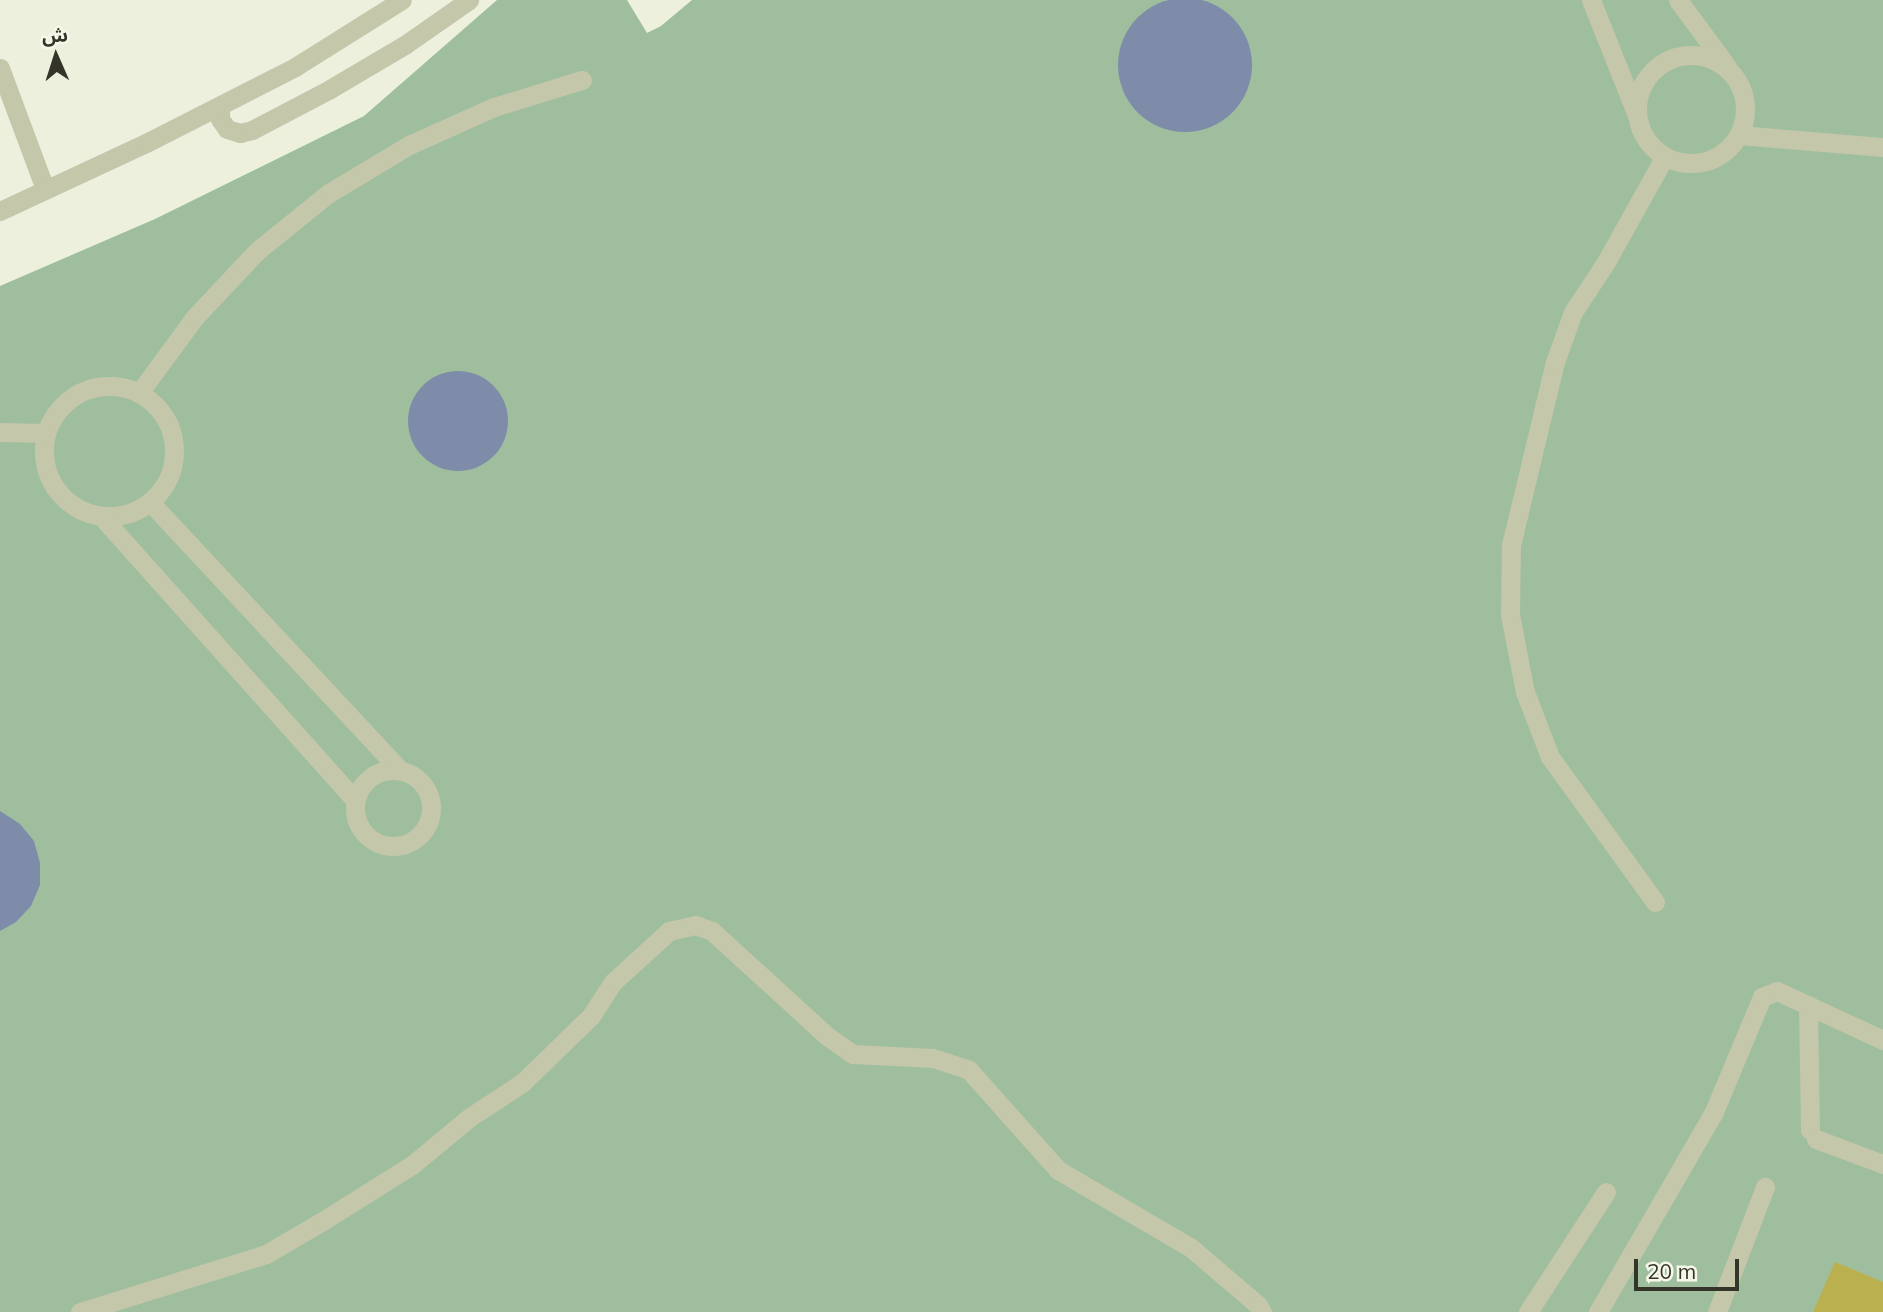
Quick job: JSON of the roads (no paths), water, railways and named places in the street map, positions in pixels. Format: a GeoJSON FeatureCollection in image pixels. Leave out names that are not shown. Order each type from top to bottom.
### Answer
{"type":"FeatureCollection","features":[{"type":"Feature","properties":{"kind":"street"},"geometry":{"type":"LineString","coordinates":[[0,211],[220,106],[295,67],[402,0]]}},
{"type":"Feature","properties":{"kind":"street"},"geometry":{"type":"LineString","coordinates":[[220,106],[220,119],[227,129],[240,133],[252,130],[330,89],[406,44],[469,0]]}},
{"type":"Feature","properties":{"kind":"street"},"geometry":{"type":"LineString","coordinates":[[1591,0],[1646,139],[1665,156],[1681,162],[1698,163],[1729,148],[1739,135],[1745,119],[1745,102],[1741,86],[1678,0]]}},
{"type":"Feature","properties":{"kind":"street"},"geometry":{"type":"LineString","coordinates":[[1637,115],[1637,99],[1643,82],[1654,69],[1668,60],[1684,55],[1701,55],[1718,61],[1731,71]]}},
{"type":"Feature","properties":{"kind":"street"},"geometry":{"type":"LineString","coordinates":[[0,68],[45,190]]}},
{"type":"Feature","properties":{"kind":"street"},"geometry":{"type":"LineString","coordinates":[[139,393],[203,308],[257,251],[329,193],[409,145],[494,107],[582,80]]}},
{"type":"Feature","properties":{"kind":"street"},"geometry":{"type":"LineString","coordinates":[[1739,135],[1883,147]]}},
{"type":"Feature","properties":{"kind":"street"},"geometry":{"type":"LineString","coordinates":[[1655,902],[1550,757],[1525,692],[1510,601],[1511,545],[1555,362],[1573,312],[1606,262],[1665,156]]}},
{"type":"Feature","properties":{"kind":"street"},"geometry":{"type":"LineString","coordinates":[[120,387],[139,393],[156,406],[169,423],[174,444],[173,466],[164,486],[150,502],[119,516],[101,516],[80,510],[61,496],[49,478],[43,456],[46,433],[54,416],[66,401],[83,391],[120,387]]}},
{"type":"Feature","properties":{"kind":"street"},"geometry":{"type":"LineString","coordinates":[[0,432],[46,433]]}},
{"type":"Feature","properties":{"kind":"street"},"geometry":{"type":"LineString","coordinates":[[150,502],[400,770],[422,783],[432,807],[430,820],[415,841],[402,846],[377,843],[358,825],[355,800],[359,788],[377,773],[400,770]]}},
{"type":"Feature","properties":{"kind":"street"},"geometry":{"type":"LineString","coordinates":[[101,516],[355,800]]}},
{"type":"Feature","properties":{"kind":"street"},"geometry":{"type":"LineString","coordinates":[[80,1312],[267,1254],[355,1201],[412,1165],[470,1117],[522,1083],[592,1016],[622,974],[669,931],[695,925],[712,932],[827,1036],[853,1054],[933,1058],[969,1070],[1058,1170],[1088,1190],[1151,1221],[1190,1247],[1258,1305],[1262,1312]]}},
{"type":"Feature","properties":{"kind":"street"},"geometry":{"type":"LineString","coordinates":[[1598,1312],[1713,1114],[1762,998],[1777,991],[1883,1040]]}},
{"type":"Feature","properties":{"kind":"street"},"geometry":{"type":"LineString","coordinates":[[1808,1006],[1813,1135],[1883,1164]]}},
{"type":"Feature","properties":{"kind":"street"},"geometry":{"type":"LineString","coordinates":[[1717,1312],[1765,1187]]}},
{"type":"Feature","properties":{"kind":"street"},"geometry":{"type":"LineString","coordinates":[[1528,1312],[1606,1192]]}},
{"type":"Feature","properties":{"kind":"water"},"geometry":{"type":"Polygon","coordinates":[[[1185,-2],[1211,3],[1233,17],[1247,39],[1252,65],[1247,91],[1233,113],[1211,127],[1185,132],[1159,127],[1137,113],[1123,91],[1118,65],[1123,39],[1137,17],[1159,3],[1185,-2]]]}},
{"type":"Feature","properties":{"kind":"water"},"geometry":{"type":"Polygon","coordinates":[[[458,371],[477,375],[494,385],[504,402],[508,421],[504,440],[494,457],[477,467],[458,471],[439,467],[422,457],[412,440],[408,421],[412,402],[422,385],[439,375],[458,371]]]}},
{"type":"Feature","properties":{"kind":"water"},"geometry":{"type":"Polygon","coordinates":[[[0,811],[20,824],[34,841],[40,863],[40,885],[31,906],[16,922],[0,931],[0,811]]]}}]}
